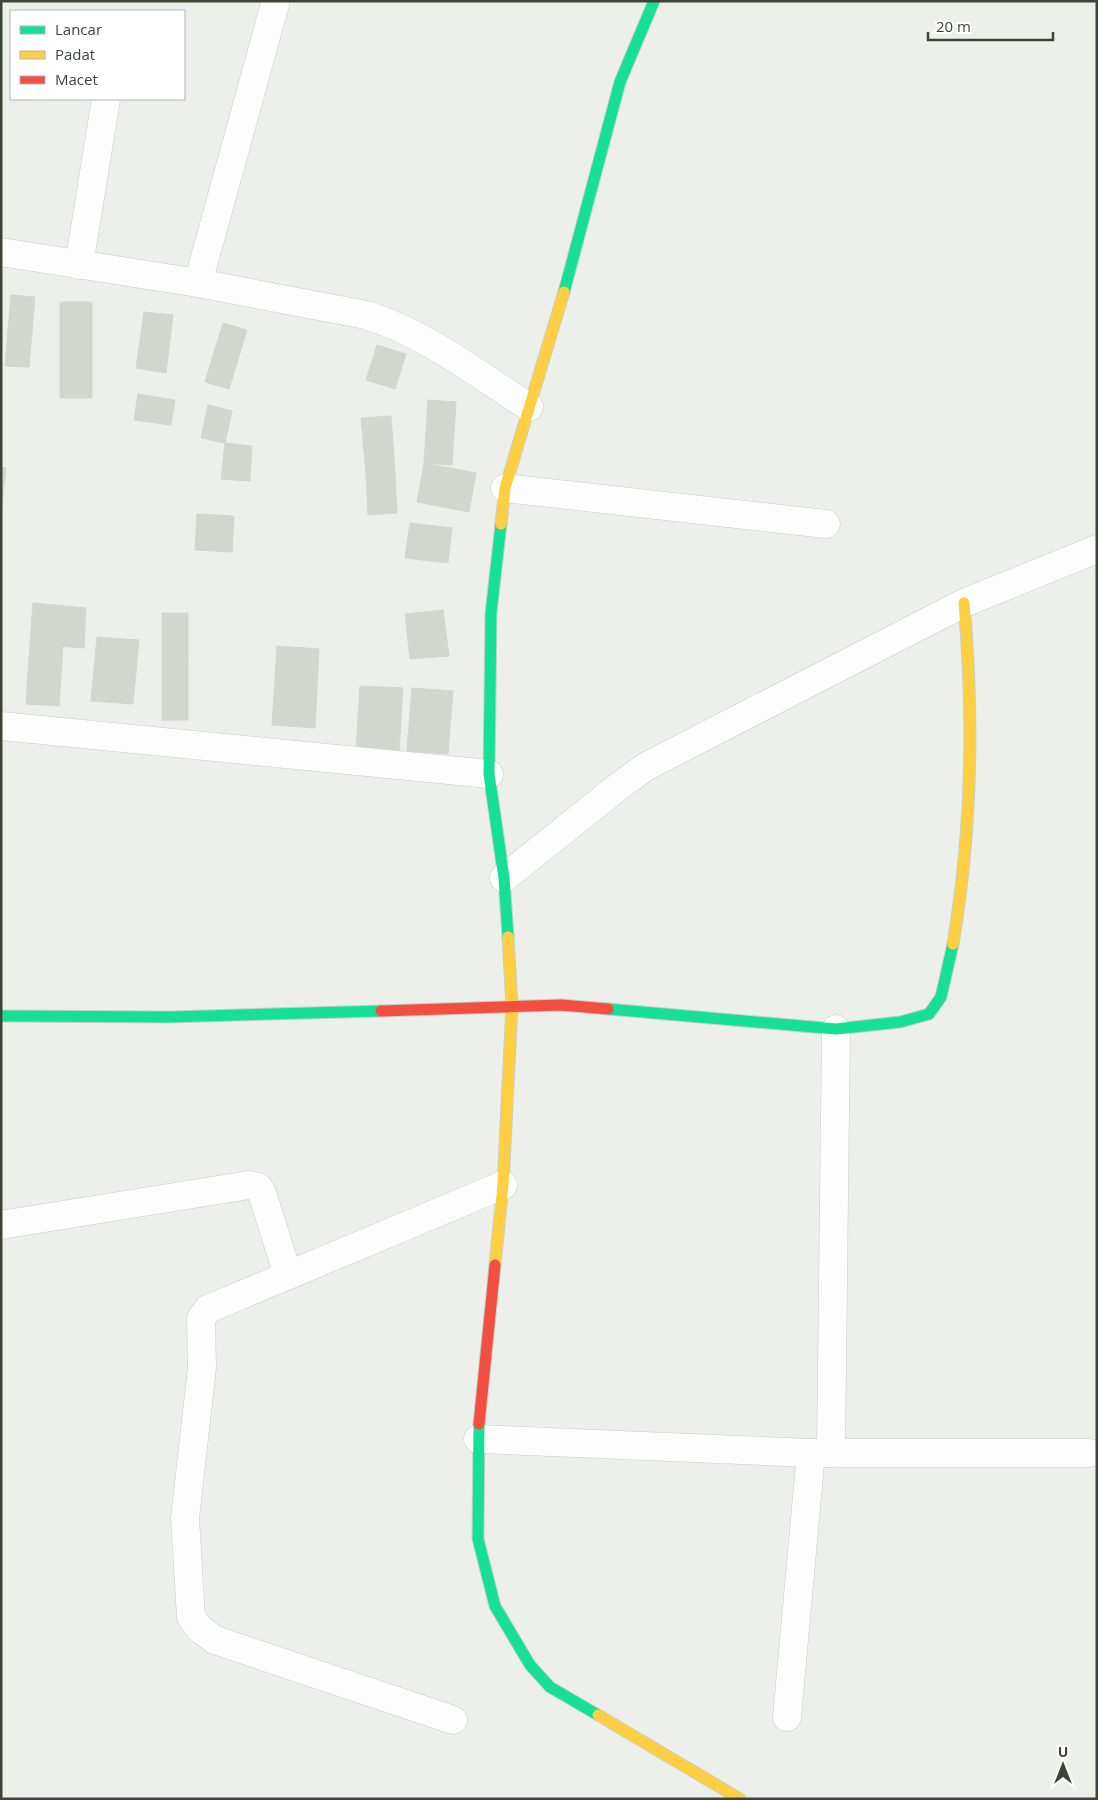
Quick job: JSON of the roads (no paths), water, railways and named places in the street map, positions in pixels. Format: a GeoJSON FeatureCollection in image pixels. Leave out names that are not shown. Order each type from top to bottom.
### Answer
{"type":"FeatureCollection","features":[{"type":"Feature","properties":{"kind":"street"},"geometry":{"type":"LineString","coordinates":[[654,1],[620,82],[561,303],[505,488],[491,613],[489,774],[504,878],[512,1005],[503,1185],[478,1439],[478,1539],[495,1606],[530,1665],[550,1686],[740,1799]]}},
{"type":"Feature","properties":{"kind":"street"},"geometry":{"type":"LineString","coordinates":[[198,283],[274,4]]}},
{"type":"Feature","properties":{"kind":"street"},"geometry":{"type":"LineString","coordinates":[[80,265],[106,100]]}},
{"type":"Feature","properties":{"kind":"street"},"geometry":{"type":"LineString","coordinates":[[1,252],[198,283],[366,315],[391,323],[414,334],[529,407]]}},
{"type":"Feature","properties":{"kind":"street"},"geometry":{"type":"LineString","coordinates":[[505,488],[826,524]]}},
{"type":"Feature","properties":{"kind":"street"},"geometry":{"type":"LineString","coordinates":[[504,878],[647,766],[964,603],[1097,549]]}},
{"type":"Feature","properties":{"kind":"street"},"geometry":{"type":"LineString","coordinates":[[1,1016],[170,1017],[512,1005],[561,1005],[836,1029],[900,1022],[929,1014],[941,997],[949,966],[962,890],[968,830],[970,673],[964,603]]}},
{"type":"Feature","properties":{"kind":"street"},"geometry":{"type":"LineString","coordinates":[[1,726],[489,774]]}},
{"type":"Feature","properties":{"kind":"street"},"geometry":{"type":"LineString","coordinates":[[787,1717],[821,1453],[836,1029]]}},
{"type":"Feature","properties":{"kind":"street"},"geometry":{"type":"LineString","coordinates":[[1,1225],[249,1185],[258,1187],[262,1193],[288,1275]]}},
{"type":"Feature","properties":{"kind":"street"},"geometry":{"type":"LineString","coordinates":[[453,1720],[215,1640],[200,1629],[191,1617],[185,1518],[202,1368],[202,1315],[208,1309],[503,1185]]}},
{"type":"Feature","properties":{"kind":"street"},"geometry":{"type":"LineString","coordinates":[[478,1439],[821,1453],[1089,1453]]}}]}
